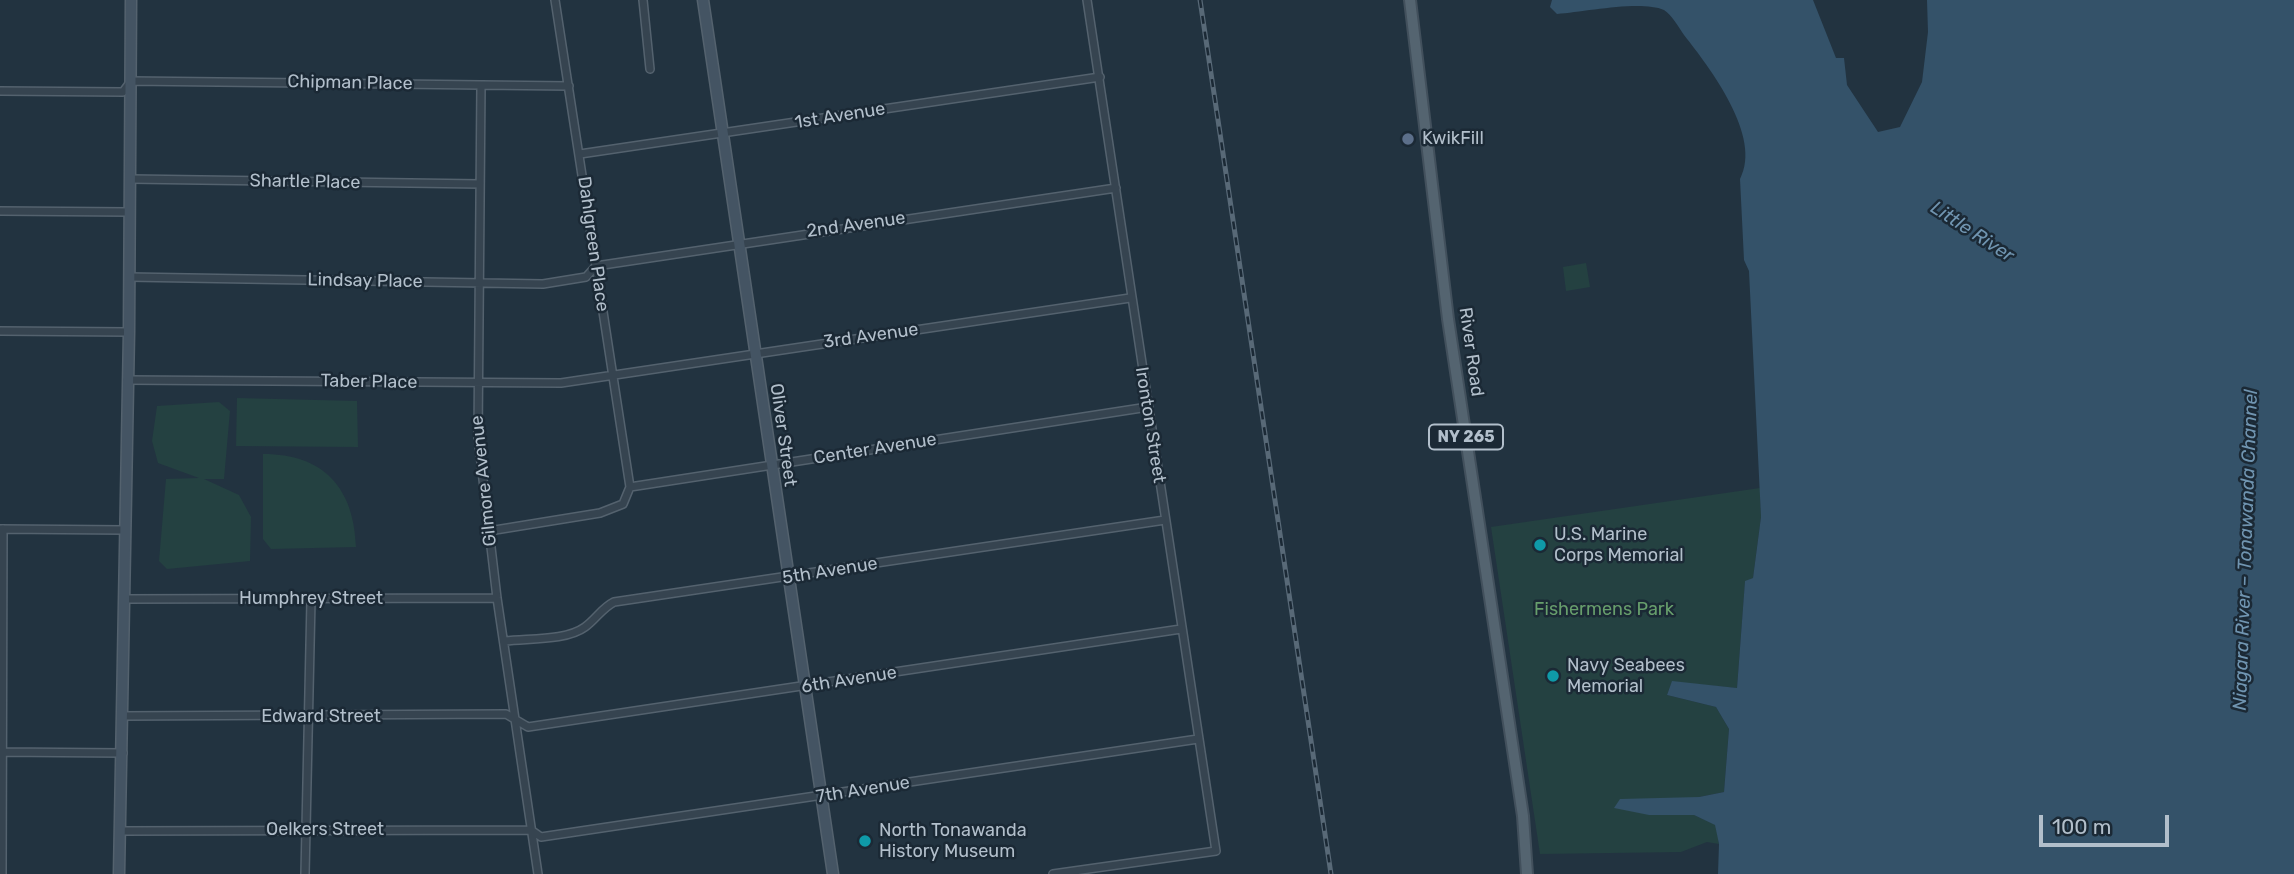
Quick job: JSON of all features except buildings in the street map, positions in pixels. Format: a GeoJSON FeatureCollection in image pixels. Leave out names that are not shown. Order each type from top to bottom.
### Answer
{"type":"FeatureCollection","features":[{"type":"Feature","properties":{"kind":"main road"},"geometry":{"type":"LineString","coordinates":[[119,874],[129,332],[131,0]]}},
{"type":"Feature","properties":{"kind":"main road","name":"Oliver Street"},"geometry":{"type":"LineString","coordinates":[[703,0],[833,874]]}},
{"type":"Feature","properties":{"kind":"main road","name":"River Road"},"geometry":{"type":"LineString","coordinates":[[1410,0],[1448,319],[1521,802],[1527,874]]}},
{"type":"Feature","properties":{"kind":"street","name":"Dahlgreen Place"},"geometry":{"type":"LineString","coordinates":[[555,0],[630,487]]}},
{"type":"Feature","properties":{"kind":"street"},"geometry":{"type":"LineString","coordinates":[[643,0],[650,69]]}},
{"type":"Feature","properties":{"kind":"street","name":"Ironton Street"},"geometry":{"type":"LineString","coordinates":[[1053,874],[1216,851],[1130,298],[1087,0]]}},
{"type":"Feature","properties":{"kind":"street","name":"1st Avenue"},"geometry":{"type":"LineString","coordinates":[[580,154],[1100,77]]}},
{"type":"Feature","properties":{"kind":"street","name":"Chipman Place"},"geometry":{"type":"LineString","coordinates":[[131,81],[569,86]]}},
{"type":"Feature","properties":{"kind":"street"},"geometry":{"type":"LineString","coordinates":[[0,91],[123,92],[131,81]]}},
{"type":"Feature","properties":{"kind":"street","name":"Gilmore Avenue"},"geometry":{"type":"LineString","coordinates":[[481,85],[476,383],[478,437],[497,598],[538,874]]}},
{"type":"Feature","properties":{"kind":"street","name":"Shartle Place"},"geometry":{"type":"LineString","coordinates":[[131,180],[480,184]]}},
{"type":"Feature","properties":{"kind":"street","name":"2nd Avenue"},"geometry":{"type":"LineString","coordinates":[[596,266],[1116,188]]}},
{"type":"Feature","properties":{"kind":"street"},"geometry":{"type":"LineString","coordinates":[[0,211],[129,212]]}},
{"type":"Feature","properties":{"kind":"street","name":"Lindsay Place"},"geometry":{"type":"LineString","coordinates":[[129,277],[543,284],[586,277],[596,266]]}},
{"type":"Feature","properties":{"kind":"street","name":"3rd Avenue"},"geometry":{"type":"LineString","coordinates":[[611,375],[1130,298]]}},
{"type":"Feature","properties":{"kind":"street"},"geometry":{"type":"LineString","coordinates":[[0,331],[129,332]]}},
{"type":"Feature","properties":{"kind":"street","name":"Taber Place"},"geometry":{"type":"LineString","coordinates":[[127,380],[561,383],[611,375]]}},
{"type":"Feature","properties":{"kind":"street","name":"Center Avenue"},"geometry":{"type":"LineString","coordinates":[[630,487],[1148,407]]}},
{"type":"Feature","properties":{"kind":"street"},"geometry":{"type":"LineString","coordinates":[[489,531],[600,513],[623,504],[630,487]]}},
{"type":"Feature","properties":{"kind":"street","name":"5th Avenue"},"geometry":{"type":"LineString","coordinates":[[505,641],[573,633],[586,627],[603,608],[614,602],[1165,520]]}},
{"type":"Feature","properties":{"kind":"street"},"geometry":{"type":"LineString","coordinates":[[2,874],[1,529],[125,530]]}},
{"type":"Feature","properties":{"kind":"street","name":"Humphrey Street"},"geometry":{"type":"LineString","coordinates":[[124,599],[497,598]]}},
{"type":"Feature","properties":{"kind":"street"},"geometry":{"type":"LineString","coordinates":[[306,874],[311,600]]}},
{"type":"Feature","properties":{"kind":"street","name":"6th Avenue"},"geometry":{"type":"LineString","coordinates":[[517,722],[528,727],[1181,629]]}},
{"type":"Feature","properties":{"kind":"street","name":"Edward Street"},"geometry":{"type":"LineString","coordinates":[[122,716],[308,718],[506,714],[517,722]]}},
{"type":"Feature","properties":{"kind":"street","name":"7th Avenue"},"geometry":{"type":"LineString","coordinates":[[531,830],[541,837],[821,797],[1198,738]]}},
{"type":"Feature","properties":{"kind":"street"},"geometry":{"type":"LineString","coordinates":[[1,752],[123,753]]}},
{"type":"Feature","properties":{"kind":"street","name":"Oelkers Street"},"geometry":{"type":"LineString","coordinates":[[119,831],[531,830]]}},
{"type":"Feature","properties":{"kind":"green space"},"geometry":{"type":"Polygon","coordinates":[[[1586,263],[1590,287],[1566,291],[1563,267],[1586,263]]]}},
{"type":"Feature","properties":{"kind":"green space"},"geometry":{"type":"Polygon","coordinates":[[[237,398],[357,401],[358,447],[236,446],[237,398]]]}},
{"type":"Feature","properties":{"kind":"green space"},"geometry":{"type":"Polygon","coordinates":[[[219,402],[230,411],[224,479],[204,479],[239,495],[251,517],[250,561],[167,569],[159,561],[166,479],[199,478],[158,463],[152,441],[157,406],[219,402]]]}},
{"type":"Feature","properties":{"kind":"green space"},"geometry":{"type":"Polygon","coordinates":[[[263,454],[303,460],[332,478],[349,508],[356,547],[271,549],[263,539],[263,454]]]}},
{"type":"Feature","properties":{"kind":"green space","name":"Fishermens Park"},"geometry":{"type":"Polygon","coordinates":[[[1760,488],[1761,517],[1753,578],[1745,582],[1737,688],[1672,682],[1667,695],[1716,707],[1729,729],[1724,792],[1699,797],[1649,815],[1694,815],[1716,825],[1719,844],[1707,842],[1681,852],[1540,854],[1491,527],[1760,488]]]}},
{"type":"Feature","properties":{"kind":"water"},"geometry":{"type":"Polygon","coordinates":[[[1552,0],[1813,0],[1836,58],[1844,58],[1847,85],[1878,132],[1900,127],[1922,82],[1928,32],[1927,0],[2294,0],[2294,874],[1718,874],[1719,844],[1715,825],[1694,815],[1649,815],[1614,808],[1620,799],[1699,797],[1724,792],[1729,729],[1716,707],[1667,695],[1672,681],[1737,688],[1745,581],[1753,578],[1761,517],[1749,271],[1744,260],[1740,179],[1745,162],[1745,143],[1739,124],[1719,84],[1673,18],[1664,10],[1627,6],[1557,14],[1550,7],[1552,0]]]}},
{"type":"Feature","properties":{"kind":"railway"},"geometry":{"type":"LineString","coordinates":[[1200,0],[1331,874]]}},
{"type":"Feature","properties":{"kind":"place","name":"KwikFill"},"geometry":{"type":"Point","coordinates":[1408,139]}},
{"type":"Feature","properties":{"kind":"place","name":"U.S. Marine Corps Memorial"},"geometry":{"type":"Point","coordinates":[1540,545]}},
{"type":"Feature","properties":{"kind":"place","name":"Navy Seabees Memorial"},"geometry":{"type":"Point","coordinates":[1553,676]}},
{"type":"Feature","properties":{"kind":"place","name":"North Tonawanda History Museum"},"geometry":{"type":"Point","coordinates":[865,841]}},
{"type":"Feature","properties":{"kind":"water label","name":"Little River"},"geometry":{"type":"Point","coordinates":[1972,232]}},
{"type":"Feature","properties":{"kind":"water label","name":"Niagara River – Tonawanda Channel"},"geometry":{"type":"Point","coordinates":[2246,550]}}]}
